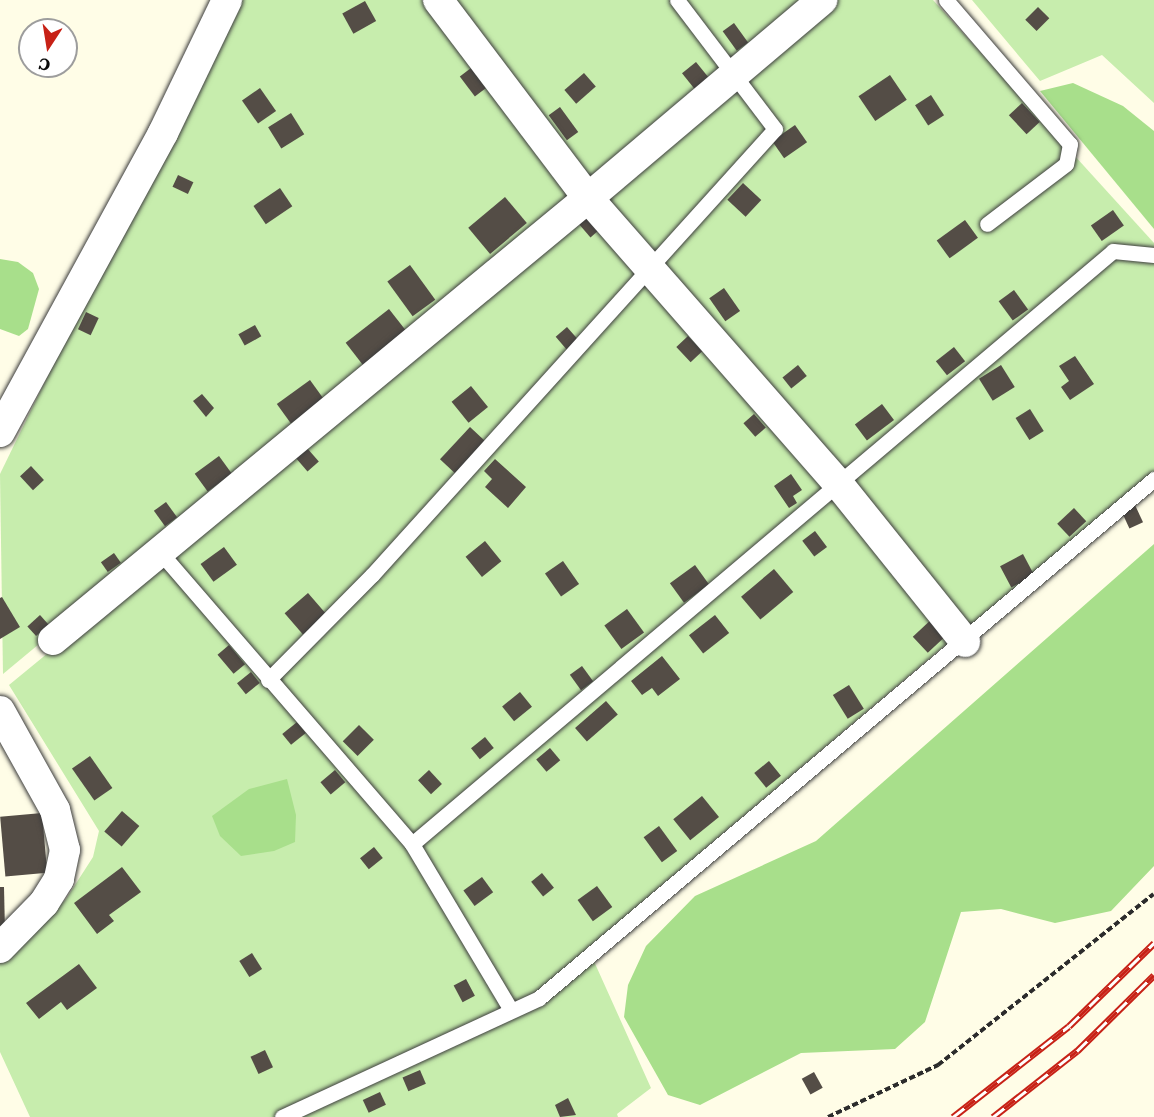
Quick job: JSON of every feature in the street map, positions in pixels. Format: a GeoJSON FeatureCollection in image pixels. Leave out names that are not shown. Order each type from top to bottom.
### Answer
{"type":"FeatureCollection","features":[{"type":"Feature","properties":{"kind":"street"},"geometry":{"type":"LineString","coordinates":[[0,432],[162,133],[227,0]]}},
{"type":"Feature","properties":{"kind":"street"},"geometry":{"type":"LineString","coordinates":[[438,0],[588,198],[837,482],[965,642]]}},
{"type":"Feature","properties":{"kind":"street"},"geometry":{"type":"LineString","coordinates":[[53,640],[588,198],[822,0]]}},
{"type":"Feature","properties":{"kind":"street"},"geometry":{"type":"LineString","coordinates":[[0,711],[55,810],[64,850],[59,879],[44,903],[0,948]]}},
{"type":"Feature","properties":{"kind":"lane"},"geometry":{"type":"LineString","coordinates":[[268,680],[372,575],[775,129],[677,0]]}},
{"type":"Feature","properties":{"kind":"lane"},"geometry":{"type":"LineString","coordinates":[[946,0],[1070,144],[1066,164],[987,224]]}},
{"type":"Feature","properties":{"kind":"lane"},"geometry":{"type":"LineString","coordinates":[[412,844],[837,482],[1113,251],[1154,255]]}},
{"type":"Feature","properties":{"kind":"lane"},"geometry":{"type":"LineString","coordinates":[[282,1117],[539,998],[965,642],[1154,479]]}},
{"type":"Feature","properties":{"kind":"lane"},"geometry":{"type":"LineString","coordinates":[[160,552],[268,680],[412,844],[512,1010]]}},
{"type":"Feature","properties":{"kind":"path"},"geometry":{"type":"LineString","coordinates":[[828,1117],[938,1065],[1154,894]]}},
{"type":"Feature","properties":{"kind":"green space"},"geometry":{"type":"Polygon","coordinates":[[[237,0],[422,0],[574,199],[3,674],[0,474],[109,250],[237,0]]]}},
{"type":"Feature","properties":{"kind":"green space"},"geometry":{"type":"Polygon","coordinates":[[[452,0],[810,0],[590,187],[452,0]]]}},
{"type":"Feature","properties":{"kind":"green space"},"geometry":{"type":"Polygon","coordinates":[[[834,0],[933,0],[1154,243],[1154,473],[971,632],[602,201],[834,0]]]}},
{"type":"Feature","properties":{"kind":"green space"},"geometry":{"type":"Polygon","coordinates":[[[972,0],[1154,0],[1154,103],[1102,55],[1040,81],[972,0]]]}},
{"type":"Feature","properties":{"kind":"green space"},"geometry":{"type":"Polygon","coordinates":[[[1073,83],[1123,106],[1154,131],[1154,229],[1040,91],[1073,83]]]}},
{"type":"Feature","properties":{"kind":"green space"},"geometry":{"type":"Polygon","coordinates":[[[591,207],[955,637],[588,948],[651,1088],[617,1114],[618,1117],[30,1117],[0,1052],[0,963],[66,899],[93,857],[99,831],[9,685],[591,207]]]}},
{"type":"Feature","properties":{"kind":"green space"},"geometry":{"type":"Polygon","coordinates":[[[0,259],[18,262],[33,273],[39,289],[28,329],[19,336],[0,329],[0,259]]]}},
{"type":"Feature","properties":{"kind":"green space"},"geometry":{"type":"Polygon","coordinates":[[[1154,544],[1154,866],[1111,911],[1055,923],[1001,909],[961,912],[925,1022],[895,1049],[801,1053],[700,1105],[668,1095],[624,1017],[628,985],[646,946],[695,896],[816,841],[1154,544]]]}},
{"type":"Feature","properties":{"kind":"green space"},"geometry":{"type":"Polygon","coordinates":[[[287,779],[296,815],[295,842],[274,851],[241,856],[220,836],[212,816],[249,789],[287,779]]]}},
{"type":"Feature","properties":{"kind":"building"},"geometry":{"type":"Polygon","coordinates":[[[365,1],[376,21],[353,34],[342,14],[365,1]]]}},
{"type":"Feature","properties":{"kind":"building"},"geometry":{"type":"Polygon","coordinates":[[[1038,7],[1049,18],[1037,31],[1025,20],[1038,7]]]}},
{"type":"Feature","properties":{"kind":"building"},"geometry":{"type":"Polygon","coordinates":[[[734,23],[748,42],[737,51],[723,31],[734,23]]]}},
{"type":"Feature","properties":{"kind":"building"},"geometry":{"type":"Polygon","coordinates":[[[696,62],[709,78],[695,90],[682,73],[696,62]]]}},
{"type":"Feature","properties":{"kind":"building"},"geometry":{"type":"Polygon","coordinates":[[[471,68],[486,88],[475,96],[460,76],[471,68]]]}},
{"type":"Feature","properties":{"kind":"building"},"geometry":{"type":"Polygon","coordinates":[[[584,73],[596,87],[576,104],[564,90],[584,73]]]}},
{"type":"Feature","properties":{"kind":"building"},"geometry":{"type":"Polygon","coordinates":[[[890,75],[907,100],[875,121],[858,96],[890,75]]]}},
{"type":"Feature","properties":{"kind":"building"},"geometry":{"type":"Polygon","coordinates":[[[260,88],[276,111],[258,124],[242,101],[260,88]]]}},
{"type":"Feature","properties":{"kind":"building"},"geometry":{"type":"Polygon","coordinates":[[[931,95],[944,115],[928,125],[915,105],[931,95]]]}},
{"type":"Feature","properties":{"kind":"building"},"geometry":{"type":"Polygon","coordinates":[[[1022,103],[1040,122],[1027,134],[1009,115],[1022,103]]]}},
{"type":"Feature","properties":{"kind":"building"},"geometry":{"type":"Polygon","coordinates":[[[560,107],[578,132],[567,140],[549,115],[560,107]]]}},
{"type":"Feature","properties":{"kind":"building"},"geometry":{"type":"Polygon","coordinates":[[[291,113],[304,134],[281,149],[268,127],[291,113]]]}},
{"type":"Feature","properties":{"kind":"building"},"geometry":{"type":"Polygon","coordinates":[[[795,125],[807,142],[784,158],[772,141],[795,125]]]}},
{"type":"Feature","properties":{"kind":"building"},"geometry":{"type":"Polygon","coordinates":[[[178,175],[193,182],[188,194],[173,187],[178,175]]]}},
{"type":"Feature","properties":{"kind":"building"},"geometry":{"type":"Polygon","coordinates":[[[743,183],[761,200],[746,217],[727,200],[743,183]]]}},
{"type":"Feature","properties":{"kind":"building"},"geometry":{"type":"Polygon","coordinates":[[[280,188],[292,206],[266,224],[253,206],[280,188]]]}},
{"type":"Feature","properties":{"kind":"building"},"geometry":{"type":"Polygon","coordinates":[[[505,197],[527,223],[490,254],[468,228],[505,197]]]}},
{"type":"Feature","properties":{"kind":"building"},"geometry":{"type":"Polygon","coordinates":[[[1113,210],[1124,226],[1102,241],[1091,225],[1113,210]]]}},
{"type":"Feature","properties":{"kind":"building"},"geometry":{"type":"Polygon","coordinates":[[[590,214],[602,228],[590,237],[579,224],[590,214]]]}},
{"type":"Feature","properties":{"kind":"building"},"geometry":{"type":"Polygon","coordinates":[[[965,220],[978,238],[950,258],[937,241],[965,220]]]}},
{"type":"Feature","properties":{"kind":"building"},"geometry":{"type":"Polygon","coordinates":[[[410,265],[435,300],[413,316],[387,281],[410,265]]]}},
{"type":"Feature","properties":{"kind":"building"},"geometry":{"type":"Polygon","coordinates":[[[724,288],[740,311],[725,321],[709,298],[724,288]]]}},
{"type":"Feature","properties":{"kind":"building"},"geometry":{"type":"Polygon","coordinates":[[[1014,290],[1028,309],[1013,321],[999,301],[1014,290]]]}},
{"type":"Feature","properties":{"kind":"building"},"geometry":{"type":"Polygon","coordinates":[[[389,309],[407,332],[364,366],[346,343],[389,309]]]}},
{"type":"Feature","properties":{"kind":"building"},"geometry":{"type":"Polygon","coordinates":[[[86,312],[99,318],[91,335],[78,329],[86,312]]]}},
{"type":"Feature","properties":{"kind":"building"},"geometry":{"type":"Polygon","coordinates":[[[255,325],[261,336],[245,346],[238,334],[255,325]]]}},
{"type":"Feature","properties":{"kind":"building"},"geometry":{"type":"Polygon","coordinates":[[[567,327],[579,341],[567,350],[556,337],[567,327]]]}},
{"type":"Feature","properties":{"kind":"building"},"geometry":{"type":"Polygon","coordinates":[[[688,336],[702,351],[691,362],[676,347],[688,336]]]}},
{"type":"Feature","properties":{"kind":"building"},"geometry":{"type":"Polygon","coordinates":[[[954,347],[965,361],[947,375],[936,361],[954,347]]]}},
{"type":"Feature","properties":{"kind":"building"},"geometry":{"type":"Polygon","coordinates":[[[1075,356],[1094,384],[1070,400],[1061,387],[1069,381],[1059,366],[1075,356]]]}},
{"type":"Feature","properties":{"kind":"building"},"geometry":{"type":"Polygon","coordinates":[[[798,365],[807,376],[791,388],[782,378],[798,365]]]}},
{"type":"Feature","properties":{"kind":"building"},"geometry":{"type":"Polygon","coordinates":[[[1001,365],[1015,387],[993,401],[979,379],[1001,365]]]}},
{"type":"Feature","properties":{"kind":"building"},"geometry":{"type":"Polygon","coordinates":[[[310,380],[324,399],[291,424],[277,404],[310,380]]]}},
{"type":"Feature","properties":{"kind":"building"},"geometry":{"type":"Polygon","coordinates":[[[471,386],[488,407],[469,423],[452,402],[471,386]]]}},
{"type":"Feature","properties":{"kind":"building"},"geometry":{"type":"Polygon","coordinates":[[[202,394],[214,408],[206,417],[193,401],[202,394]]]}},
{"type":"Feature","properties":{"kind":"building"},"geometry":{"type":"Polygon","coordinates":[[[882,404],[894,420],[867,440],[855,424],[882,404]]]}},
{"type":"Feature","properties":{"kind":"building"},"geometry":{"type":"Polygon","coordinates":[[[1030,409],[1044,431],[1029,440],[1016,418],[1030,409]]]}},
{"type":"Feature","properties":{"kind":"building"},"geometry":{"type":"Polygon","coordinates":[[[754,414],[766,428],[755,437],[743,423],[754,414]]]}},
{"type":"Feature","properties":{"kind":"building"},"geometry":{"type":"Polygon","coordinates":[[[470,427],[486,442],[456,474],[440,459],[470,427]]]}},
{"type":"Feature","properties":{"kind":"building"},"geometry":{"type":"Polygon","coordinates":[[[307,448],[319,462],[307,471],[296,458],[307,448]]]}},
{"type":"Feature","properties":{"kind":"building"},"geometry":{"type":"Polygon","coordinates":[[[219,456],[232,474],[208,491],[195,474],[219,456]]]}},
{"type":"Feature","properties":{"kind":"building"},"geometry":{"type":"Polygon","coordinates":[[[495,459],[526,487],[508,508],[485,487],[492,479],[484,471],[495,459]]]}},
{"type":"Feature","properties":{"kind":"building"},"geometry":{"type":"Polygon","coordinates":[[[31,466],[44,480],[33,490],[20,476],[31,466]]]}},
{"type":"Feature","properties":{"kind":"building"},"geometry":{"type":"Polygon","coordinates":[[[791,474],[802,490],[793,496],[797,503],[789,508],[774,486],[791,474]]]}},
{"type":"Feature","properties":{"kind":"building"},"geometry":{"type":"Polygon","coordinates":[[[166,502],[177,517],[165,526],[154,511],[166,502]]]}},
{"type":"Feature","properties":{"kind":"building"},"geometry":{"type":"Polygon","coordinates":[[[1135,505],[1143,522],[1129,529],[1121,511],[1135,505]]]}},
{"type":"Feature","properties":{"kind":"building"},"geometry":{"type":"Polygon","coordinates":[[[1074,508],[1086,521],[1069,537],[1057,524],[1074,508]]]}},
{"type":"Feature","properties":{"kind":"building"},"geometry":{"type":"Polygon","coordinates":[[[815,531],[827,547],[814,557],[802,541],[815,531]]]}},
{"type":"Feature","properties":{"kind":"building"},"geometry":{"type":"Polygon","coordinates":[[[485,541],[501,561],[482,577],[466,557],[485,541]]]}},
{"type":"Feature","properties":{"kind":"building"},"geometry":{"type":"Polygon","coordinates":[[[224,547],[237,565],[213,582],[201,564],[224,547]]]}},
{"type":"Feature","properties":{"kind":"building"},"geometry":{"type":"Polygon","coordinates":[[[114,553],[121,563],[108,572],[101,562],[114,553]]]}},
{"type":"Feature","properties":{"kind":"building"},"geometry":{"type":"Polygon","coordinates":[[[1023,554],[1034,575],[1011,587],[1000,566],[1023,554]]]}},
{"type":"Feature","properties":{"kind":"building"},"geometry":{"type":"Polygon","coordinates":[[[563,561],[579,584],[561,597],[545,574],[563,561]]]}},
{"type":"Feature","properties":{"kind":"building"},"geometry":{"type":"Polygon","coordinates":[[[695,565],[709,584],[684,603],[670,583],[695,565]]]}},
{"type":"Feature","properties":{"kind":"building"},"geometry":{"type":"Polygon","coordinates":[[[774,569],[793,592],[760,620],[741,597],[774,569]]]}},
{"type":"Feature","properties":{"kind":"building"},"geometry":{"type":"Polygon","coordinates":[[[308,593],[326,614],[303,634],[285,613],[308,593]]]}},
{"type":"Feature","properties":{"kind":"building"},"geometry":{"type":"Polygon","coordinates":[[[2,597],[20,627],[0,639],[0,598],[2,597]]]}},
{"type":"Feature","properties":{"kind":"building"},"geometry":{"type":"Polygon","coordinates":[[[627,609],[644,632],[621,649],[604,625],[627,609]]]}},
{"type":"Feature","properties":{"kind":"building"},"geometry":{"type":"Polygon","coordinates":[[[40,615],[49,625],[36,636],[27,626],[40,615]]]}},
{"type":"Feature","properties":{"kind":"building"},"geometry":{"type":"Polygon","coordinates":[[[715,615],[729,633],[703,653],[689,635],[715,615]]]}},
{"type":"Feature","properties":{"kind":"building"},"geometry":{"type":"Polygon","coordinates":[[[934,617],[949,633],[928,653],[913,637],[934,617]]]}},
{"type":"Feature","properties":{"kind":"building"},"geometry":{"type":"Polygon","coordinates":[[[229,645],[245,664],[234,674],[218,655],[229,645]]]}},
{"type":"Feature","properties":{"kind":"building"},"geometry":{"type":"Polygon","coordinates":[[[662,656],[680,679],[658,696],[652,688],[642,695],[631,681],[662,656]]]}},
{"type":"Feature","properties":{"kind":"building"},"geometry":{"type":"Polygon","coordinates":[[[582,666],[593,681],[581,690],[570,675],[582,666]]]}},
{"type":"Feature","properties":{"kind":"building"},"geometry":{"type":"Polygon","coordinates":[[[251,672],[260,683],[246,694],[237,683],[251,672]]]}},
{"type":"Feature","properties":{"kind":"building"},"geometry":{"type":"Polygon","coordinates":[[[849,685],[864,709],[848,719],[833,695],[849,685]]]}},
{"type":"Feature","properties":{"kind":"building"},"geometry":{"type":"Polygon","coordinates":[[[520,692],[532,707],[514,721],[502,706],[520,692]]]}},
{"type":"Feature","properties":{"kind":"building"},"geometry":{"type":"Polygon","coordinates":[[[606,701],[618,715],[587,741],[575,728],[606,701]]]}},
{"type":"Feature","properties":{"kind":"building"},"geometry":{"type":"Polygon","coordinates":[[[297,722],[306,733],[291,745],[282,734],[297,722]]]}},
{"type":"Feature","properties":{"kind":"building"},"geometry":{"type":"Polygon","coordinates":[[[359,725],[374,740],[358,756],[343,741],[359,725]]]}},
{"type":"Feature","properties":{"kind":"building"},"geometry":{"type":"Polygon","coordinates":[[[485,737],[494,748],[480,759],[471,748],[485,737]]]}},
{"type":"Feature","properties":{"kind":"building"},"geometry":{"type":"Polygon","coordinates":[[[550,748],[560,760],[546,772],[536,760],[550,748]]]}},
{"type":"Feature","properties":{"kind":"building"},"geometry":{"type":"Polygon","coordinates":[[[90,756],[112,788],[94,801],[72,769],[90,756]]]}},
{"type":"Feature","properties":{"kind":"building"},"geometry":{"type":"Polygon","coordinates":[[[769,761],[781,776],[766,788],[754,773],[769,761]]]}},
{"type":"Feature","properties":{"kind":"building"},"geometry":{"type":"Polygon","coordinates":[[[335,770],[345,782],[331,794],[320,782],[335,770]]]}},
{"type":"Feature","properties":{"kind":"building"},"geometry":{"type":"Polygon","coordinates":[[[429,770],[442,784],[431,794],[418,780],[429,770]]]}},
{"type":"Feature","properties":{"kind":"building"},"geometry":{"type":"Polygon","coordinates":[[[702,796],[719,817],[690,840],[673,819],[702,796]]]}},
{"type":"Feature","properties":{"kind":"building"},"geometry":{"type":"Polygon","coordinates":[[[122,811],[139,826],[122,846],[104,831],[122,811]]]}},
{"type":"Feature","properties":{"kind":"building"},"geometry":{"type":"Polygon","coordinates":[[[42,813],[47,873],[5,876],[0,817],[42,813]]]}},
{"type":"Feature","properties":{"kind":"building"},"geometry":{"type":"Polygon","coordinates":[[[659,826],[677,851],[662,862],[644,837],[659,826]]]}},
{"type":"Feature","properties":{"kind":"building"},"geometry":{"type":"Polygon","coordinates":[[[374,847],[383,858],[369,869],[360,858],[374,847]]]}},
{"type":"Feature","properties":{"kind":"building"},"geometry":{"type":"Polygon","coordinates":[[[122,867],[141,892],[109,915],[114,921],[97,934],[74,903],[122,867]]]}},
{"type":"Feature","properties":{"kind":"building"},"geometry":{"type":"Polygon","coordinates":[[[542,873],[554,888],[543,897],[531,882],[542,873]]]}},
{"type":"Feature","properties":{"kind":"building"},"geometry":{"type":"Polygon","coordinates":[[[482,877],[493,892],[475,906],[463,891],[482,877]]]}},
{"type":"Feature","properties":{"kind":"building"},"geometry":{"type":"Polygon","coordinates":[[[597,886],[612,907],[593,921],[578,900],[597,886]]]}},
{"type":"Feature","properties":{"kind":"building"},"geometry":{"type":"Polygon","coordinates":[[[0,887],[4,887],[5,932],[0,936],[0,887]]]}},
{"type":"Feature","properties":{"kind":"building"},"geometry":{"type":"Polygon","coordinates":[[[252,953],[262,969],[249,977],[239,961],[252,953]]]}},
{"type":"Feature","properties":{"kind":"building"},"geometry":{"type":"Polygon","coordinates":[[[79,964],[97,988],[67,1010],[61,1002],[39,1019],[26,1003],[79,964]]]}},
{"type":"Feature","properties":{"kind":"building"},"geometry":{"type":"Polygon","coordinates":[[[466,979],[475,996],[463,1002],[454,986],[466,979]]]}},
{"type":"Feature","properties":{"kind":"building"},"geometry":{"type":"Polygon","coordinates":[[[265,1050],[273,1067],[259,1074],[250,1057],[265,1050]]]}},
{"type":"Feature","properties":{"kind":"building"},"geometry":{"type":"Polygon","coordinates":[[[420,1070],[426,1084],[408,1091],[403,1077],[420,1070]]]}},
{"type":"Feature","properties":{"kind":"building"},"geometry":{"type":"Polygon","coordinates":[[[814,1072],[823,1088],[810,1095],[802,1079],[814,1072]]]}},
{"type":"Feature","properties":{"kind":"building"},"geometry":{"type":"Polygon","coordinates":[[[380,1092],[386,1105],[369,1113],[363,1100],[380,1092]]]}},
{"type":"Feature","properties":{"kind":"building"},"geometry":{"type":"Polygon","coordinates":[[[568,1098],[576,1115],[560,1117],[555,1105],[568,1098]]]}},
{"type":"Feature","properties":{"kind":"railway"},"geometry":{"type":"LineString","coordinates":[[953,1117],[1069,1026],[1154,943]]}},
{"type":"Feature","properties":{"kind":"railway"},"geometry":{"type":"LineString","coordinates":[[993,1117],[1077,1051],[1154,975]]}}]}
